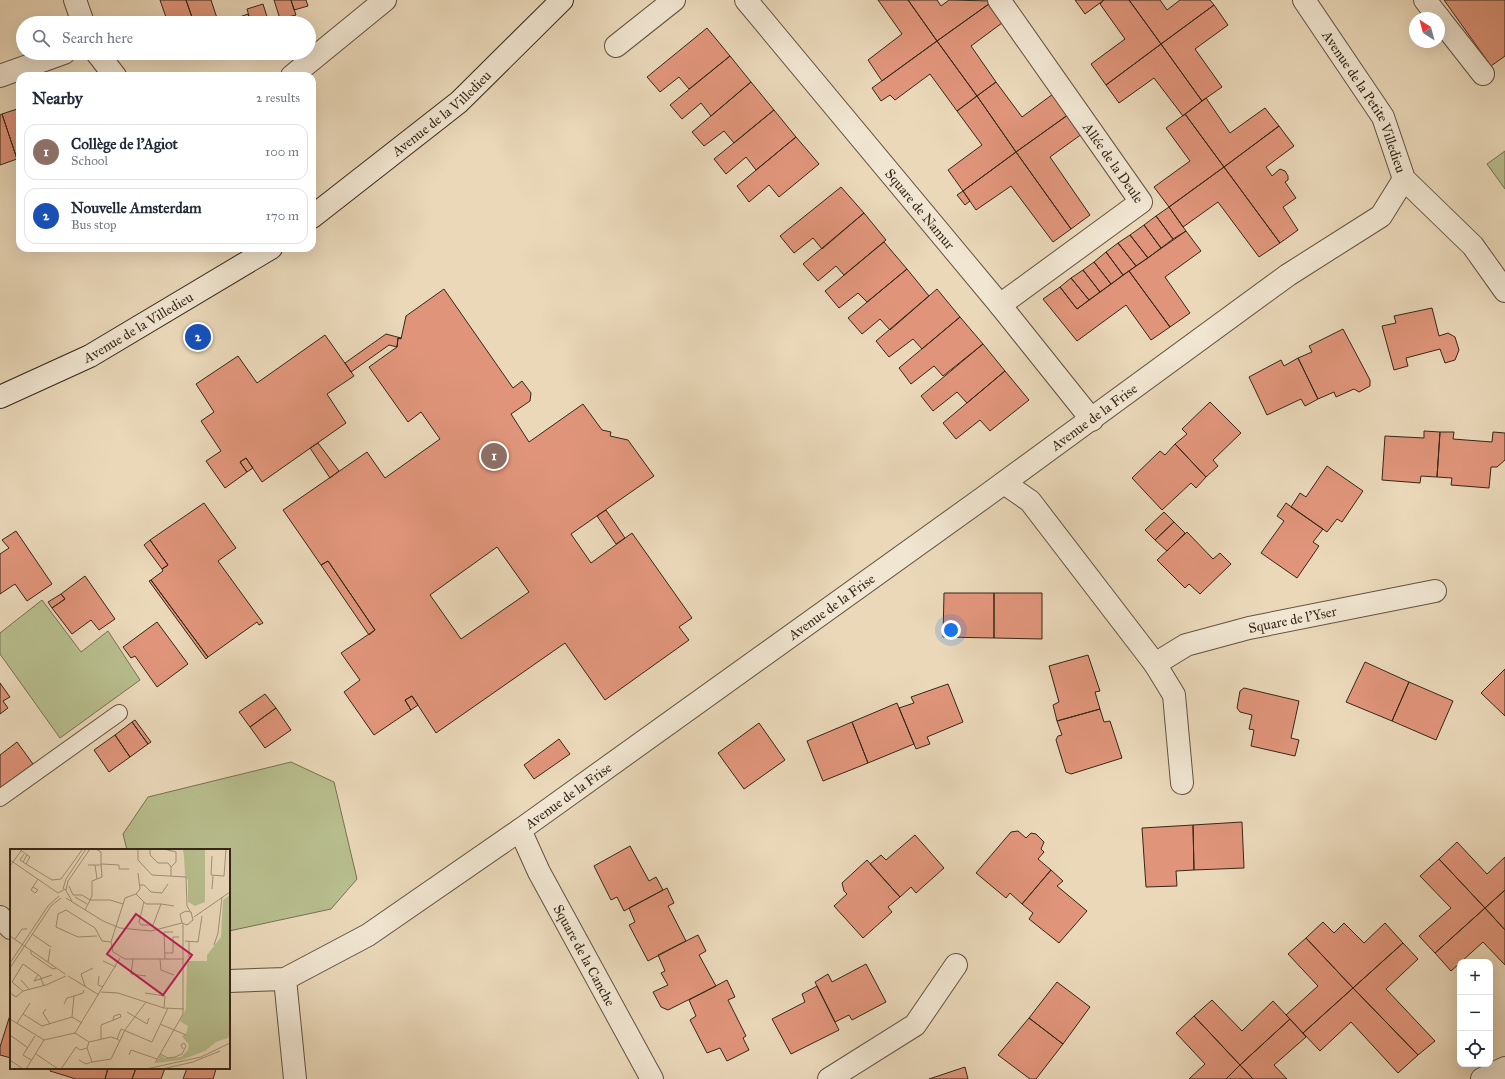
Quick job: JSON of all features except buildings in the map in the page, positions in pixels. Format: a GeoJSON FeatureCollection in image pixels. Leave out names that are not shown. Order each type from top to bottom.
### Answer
{"type":"FeatureCollection","features":[{"type":"Feature","properties":{"kind":"street"},"geometry":{"type":"LineString","coordinates":[[75,0],[81,16]]}},
{"type":"Feature","properties":{"kind":"street"},"geometry":{"type":"LineString","coordinates":[[316,56],[385,0]]}},
{"type":"Feature","properties":{"kind":"street","name":"Avenue de la Villedieu"},"geometry":{"type":"LineString","coordinates":[[316,213],[459,102],[562,0]]}},
{"type":"Feature","properties":{"kind":"street"},"geometry":{"type":"LineString","coordinates":[[616,46],[674,0]]}},
{"type":"Feature","properties":{"kind":"street","name":"Square de Namur"},"geometry":{"type":"LineString","coordinates":[[746,0],[1000,305],[1092,420]]}},
{"type":"Feature","properties":{"kind":"street","name":"Allée de la Deule"},"geometry":{"type":"LineString","coordinates":[[999,0],[1141,202],[1000,305]]}},
{"type":"Feature","properties":{"kind":"street","name":"Avenue de la Petite Villedieu"},"geometry":{"type":"LineString","coordinates":[[1304,0],[1383,117],[1404,179],[1472,246],[1505,290]]}},
{"type":"Feature","properties":{"kind":"street"},"geometry":{"type":"LineString","coordinates":[[1425,0],[1434,12]]}},
{"type":"Feature","properties":{"kind":"street"},"geometry":{"type":"LineString","coordinates":[[1445,26],[1483,74]]}},
{"type":"Feature","properties":{"kind":"street"},"geometry":{"type":"LineString","coordinates":[[0,76],[45,60]]}},
{"type":"Feature","properties":{"kind":"street"},"geometry":{"type":"LineString","coordinates":[[102,60],[111,72]]}},
{"type":"Feature","properties":{"kind":"street"},"geometry":{"type":"LineString","coordinates":[[297,72],[312,60]]}},
{"type":"Feature","properties":{"kind":"street","name":"Avenue de la Frise"},"geometry":{"type":"LineString","coordinates":[[230,981],[285,979],[368,935],[520,830],[1004,484],[1288,275],[1381,216],[1404,179]]}},
{"type":"Feature","properties":{"kind":"street","name":"Avenue de la Villedieu"},"geometry":{"type":"LineString","coordinates":[[0,397],[90,356],[264,252]]}},
{"type":"Feature","properties":{"kind":"street"},"geometry":{"type":"LineString","coordinates":[[1004,484],[1030,501],[1155,664],[1174,695],[1182,783]]}},
{"type":"Feature","properties":{"kind":"street","name":"Square de l'Yser"},"geometry":{"type":"LineString","coordinates":[[1155,664],[1186,645],[1242,630],[1435,591]]}},
{"type":"Feature","properties":{"kind":"street","name":"Square de la Canche"},"geometry":{"type":"LineString","coordinates":[[520,830],[539,872],[652,1079]]}},
{"type":"Feature","properties":{"kind":"street"},"geometry":{"type":"LineString","coordinates":[[0,916],[10,927]]}},
{"type":"Feature","properties":{"kind":"street"},"geometry":{"type":"LineString","coordinates":[[829,1079],[915,1025],[956,965]]}},
{"type":"Feature","properties":{"kind":"street"},"geometry":{"type":"LineString","coordinates":[[285,979],[295,1079]]}},
{"type":"Feature","properties":{"kind":"street"},"geometry":{"type":"LineString","coordinates":[[1482,1079],[1505,1068]]}},
{"type":"Feature","properties":{"kind":"lane"},"geometry":{"type":"LineString","coordinates":[[0,798],[119,713]]}},
{"type":"Feature","properties":{"kind":"green space"},"geometry":{"type":"Polygon","coordinates":[[[1505,151],[1505,189],[1487,164],[1505,151]]]}},
{"type":"Feature","properties":{"kind":"green space"},"geometry":{"type":"Polygon","coordinates":[[[42,600],[81,652],[108,631],[140,680],[60,738],[0,654],[0,633],[42,600]]]}},
{"type":"Feature","properties":{"kind":"green space"},"geometry":{"type":"Polygon","coordinates":[[[291,762],[334,782],[357,879],[331,909],[230,931],[230,849],[127,849],[123,834],[148,797],[291,762]]]}},
{"type":"Feature","properties":{"kind":"place","name":"Nouvelle Amsterdam"},"geometry":{"type":"Point","coordinates":[198,337]}},
{"type":"Feature","properties":{"kind":"place","name":"Collège de l'Agiot"},"geometry":{"type":"Point","coordinates":[494,456]}}]}
